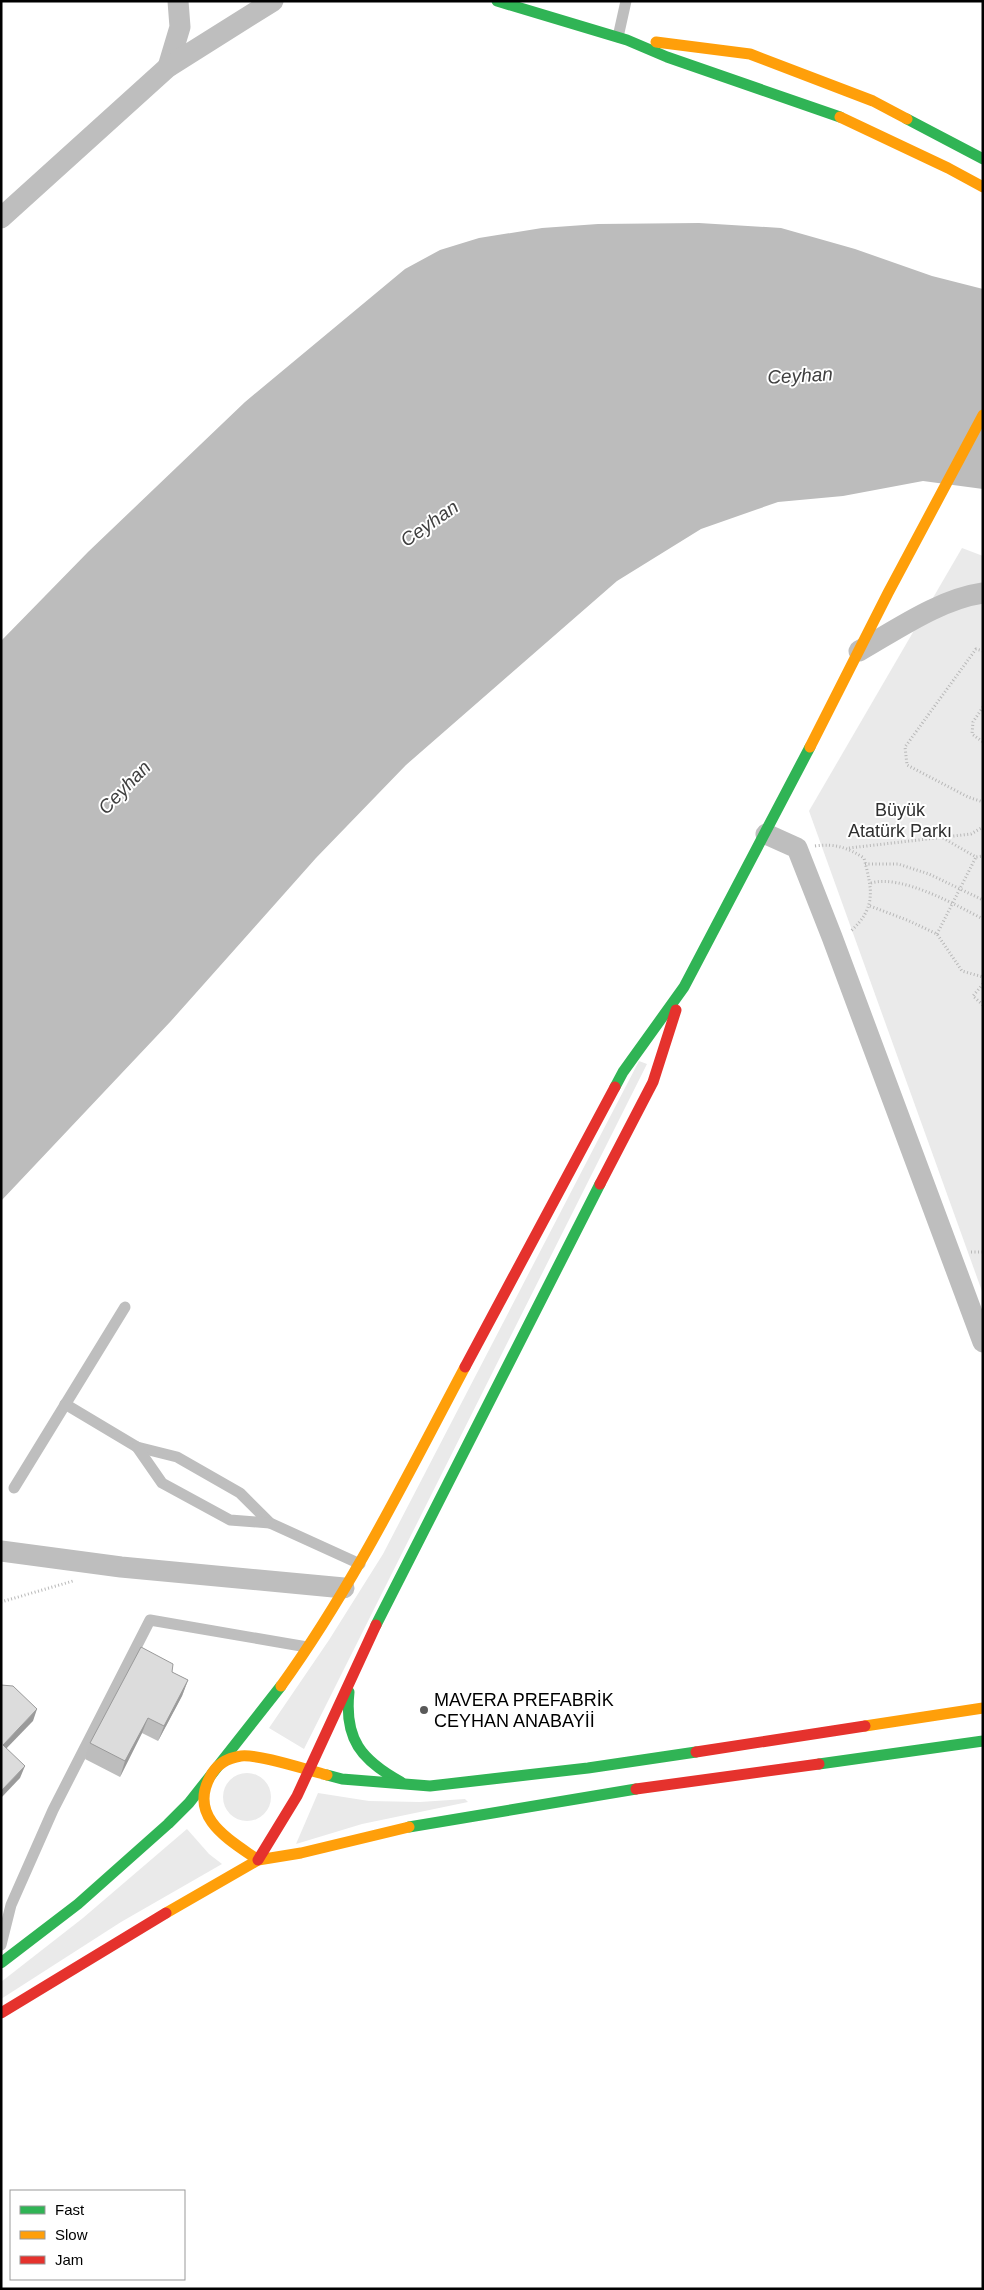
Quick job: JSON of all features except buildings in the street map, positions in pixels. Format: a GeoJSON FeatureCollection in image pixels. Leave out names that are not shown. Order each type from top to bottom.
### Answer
{"type":"FeatureCollection","features":[{"type":"Feature","properties":{"kind":"main road"},"geometry":{"type":"LineString","coordinates":[[497,1],[622,38],[667,58],[845,119],[948,168],[983,187]]}},
{"type":"Feature","properties":{"kind":"main road"},"geometry":{"type":"LineString","coordinates":[[622,38],[715,48],[750,54],[873,101],[983,158]]}},
{"type":"Feature","properties":{"kind":"main road"},"geometry":{"type":"LineString","coordinates":[[1,1962],[78,1904],[154,1837],[189,1803],[259,1716],[308,1647],[360,1564],[622,1072],[684,987],[766,834],[888,593],[983,415]]}},
{"type":"Feature","properties":{"kind":"main road"},"geometry":{"type":"LineString","coordinates":[[258,1860],[272,1840],[309,1772],[355,1668],[403,1569],[653,1082],[684,987]]}},
{"type":"Feature","properties":{"kind":"main road"},"geometry":{"type":"LineString","coordinates":[[355,1668],[347,1706],[348,1726],[352,1739],[363,1755],[378,1770],[407,1785]]}},
{"type":"Feature","properties":{"kind":"main road"},"geometry":{"type":"LineString","coordinates":[[258,1860],[212,1824],[206,1812],[203,1798],[205,1785],[212,1773],[222,1763],[234,1757],[249,1756],[342,1779],[430,1786],[560,1772],[983,1708]]}},
{"type":"Feature","properties":{"kind":"main road"},"geometry":{"type":"LineString","coordinates":[[1,2013],[131,1933],[258,1860],[301,1853],[403,1828],[594,1795],[983,1742]]}},
{"type":"Feature","properties":{"kind":"street"},"geometry":{"type":"LineString","coordinates":[[168,67],[180,27],[178,1]]}},
{"type":"Feature","properties":{"kind":"street"},"geometry":{"type":"LineString","coordinates":[[1,218],[168,67],[273,1]]}},
{"type":"Feature","properties":{"kind":"street"},"geometry":{"type":"LineString","coordinates":[[859,651],[916,618],[968,595],[983,593]]}},
{"type":"Feature","properties":{"kind":"street"},"geometry":{"type":"LineString","coordinates":[[766,834],[798,848],[983,1342]]}},
{"type":"Feature","properties":{"kind":"street"},"geometry":{"type":"LineString","coordinates":[[1,1551],[121,1567],[344,1588]]}},
{"type":"Feature","properties":{"kind":"lane"},"geometry":{"type":"LineString","coordinates":[[622,38],[626,1]]}},
{"type":"Feature","properties":{"kind":"lane"},"geometry":{"type":"LineString","coordinates":[[14,1488],[125,1307]]}},
{"type":"Feature","properties":{"kind":"lane"},"geometry":{"type":"LineString","coordinates":[[65,1404],[137,1447],[176,1457],[240,1493],[270,1523]]}},
{"type":"Feature","properties":{"kind":"lane"},"geometry":{"type":"LineString","coordinates":[[137,1447],[162,1483],[230,1520],[270,1523],[360,1564]]}},
{"type":"Feature","properties":{"kind":"lane"},"geometry":{"type":"LineString","coordinates":[[1,1945],[11,1905],[53,1810],[150,1620],[308,1647]]}},
{"type":"Feature","properties":{"kind":"path"},"geometry":{"type":"LineString","coordinates":[[983,651],[976,649],[905,747],[907,765],[968,797],[983,802]]}},
{"type":"Feature","properties":{"kind":"path"},"geometry":{"type":"LineString","coordinates":[[983,707],[973,722],[972,734],[983,742]]}},
{"type":"Feature","properties":{"kind":"path"},"geometry":{"type":"LineString","coordinates":[[798,848],[828,844],[848,848],[942,838],[970,834],[983,827]]}},
{"type":"Feature","properties":{"kind":"path"},"geometry":{"type":"LineString","coordinates":[[942,838],[976,857],[983,856]]}},
{"type":"Feature","properties":{"kind":"path"},"geometry":{"type":"LineString","coordinates":[[832,937],[848,934],[862,921],[870,906],[871,883],[864,858],[848,848]]}},
{"type":"Feature","properties":{"kind":"path"},"geometry":{"type":"LineString","coordinates":[[937,934],[976,857]]}},
{"type":"Feature","properties":{"kind":"path"},"geometry":{"type":"LineString","coordinates":[[865,864],[898,864],[929,874],[983,900]]}},
{"type":"Feature","properties":{"kind":"path"},"geometry":{"type":"LineString","coordinates":[[871,883],[880,880],[906,886],[953,903],[983,919]]}},
{"type":"Feature","properties":{"kind":"path"},"geometry":{"type":"LineString","coordinates":[[870,906],[937,934],[962,971],[983,977]]}},
{"type":"Feature","properties":{"kind":"path"},"geometry":{"type":"LineString","coordinates":[[983,984],[973,996],[983,1005]]}},
{"type":"Feature","properties":{"kind":"path"},"geometry":{"type":"LineString","coordinates":[[1,1602],[76,1580]]}},
{"type":"Feature","properties":{"kind":"green space","name":"Büyük Atatürk Parkı"},"geometry":{"type":"Polygon","coordinates":[[[962,548],[983,556],[983,1294],[809,811],[962,548]]]}},
{"type":"Feature","properties":{"kind":"green space"},"geometry":{"type":"Polygon","coordinates":[[[639,1061],[647,1064],[304,1749],[269,1728],[329,1640],[383,1554],[639,1061]]]}},
{"type":"Feature","properties":{"kind":"green space"},"geometry":{"type":"Polygon","coordinates":[[[247,1773],[256,1775],[264,1780],[269,1788],[271,1797],[269,1806],[264,1814],[256,1819],[247,1821],[238,1819],[230,1814],[225,1806],[223,1797],[225,1788],[230,1780],[238,1775],[247,1773]]]}},
{"type":"Feature","properties":{"kind":"green space"},"geometry":{"type":"Polygon","coordinates":[[[318,1793],[369,1801],[420,1802],[465,1799],[468,1802],[362,1824],[296,1844],[318,1793]]]}},
{"type":"Feature","properties":{"kind":"green space"},"geometry":{"type":"Polygon","coordinates":[[[187,1829],[209,1854],[222,1864],[121,1922],[1,1999],[1,1982],[83,1918],[187,1829]]]}},
{"type":"Feature","properties":{"kind":"water","name":"Ceyhan"},"geometry":{"type":"Polygon","coordinates":[[[699,223],[781,228],[855,249],[932,276],[983,289],[983,489],[923,481],[843,496],[778,502],[701,529],[617,581],[406,765],[316,858],[171,1021],[1,1201],[1,641],[88,552],[245,402],[405,269],[440,250],[479,238],[542,228],[598,224],[699,223]]]}},
{"type":"Feature","properties":{"kind":"traffic: fast"},"geometry":{"type":"LineString","coordinates":[[497,1],[627,40],[667,57],[840,117]]}},
{"type":"Feature","properties":{"kind":"traffic: fast"},"geometry":{"type":"LineString","coordinates":[[907,119],[983,159]]}},
{"type":"Feature","properties":{"kind":"traffic: fast"},"geometry":{"type":"LineString","coordinates":[[615,1087],[623,1072],[684,987],[810,747]]}},
{"type":"Feature","properties":{"kind":"traffic: fast"},"geometry":{"type":"LineString","coordinates":[[376,1625],[600,1184]]}},
{"type":"Feature","properties":{"kind":"traffic: fast"},"geometry":{"type":"LineString","coordinates":[[1,1963],[78,1904],[168,1824],[189,1803],[281,1686]]}},
{"type":"Feature","properties":{"kind":"traffic: fast"},"geometry":{"type":"LineString","coordinates":[[349,1692],[349,1723],[358,1746],[375,1765],[401,1782]]}},
{"type":"Feature","properties":{"kind":"traffic: fast"},"geometry":{"type":"LineString","coordinates":[[819,1764],[983,1741]]}},
{"type":"Feature","properties":{"kind":"traffic: fast"},"geometry":{"type":"LineString","coordinates":[[327,1775],[342,1779],[430,1786],[588,1768],[696,1752]]}},
{"type":"Feature","properties":{"kind":"traffic: fast"},"geometry":{"type":"LineString","coordinates":[[409,1827],[636,1789]]}},
{"type":"Feature","properties":{"kind":"traffic: slow"},"geometry":{"type":"LineString","coordinates":[[656,42],[750,54],[873,101],[907,119]]}},
{"type":"Feature","properties":{"kind":"traffic: slow"},"geometry":{"type":"LineString","coordinates":[[840,117],[948,168],[983,187]]}},
{"type":"Feature","properties":{"kind":"traffic: slow"},"geometry":{"type":"LineString","coordinates":[[810,747],[888,593],[983,415]]}},
{"type":"Feature","properties":{"kind":"traffic: slow"},"geometry":{"type":"LineString","coordinates":[[281,1686],[356,1570],[465,1367]]}},
{"type":"Feature","properties":{"kind":"traffic: slow"},"geometry":{"type":"LineString","coordinates":[[865,1726],[983,1708]]}},
{"type":"Feature","properties":{"kind":"traffic: slow"},"geometry":{"type":"LineString","coordinates":[[258,1860],[225,1836],[208,1816],[204,1804],[205,1792],[215,1769],[231,1758],[249,1756],[260,1757],[327,1775]]}},
{"type":"Feature","properties":{"kind":"traffic: slow"},"geometry":{"type":"LineString","coordinates":[[166,1913],[258,1860],[301,1853],[409,1827]]}},
{"type":"Feature","properties":{"kind":"traffic: jam"},"geometry":{"type":"LineString","coordinates":[[600,1184],[653,1082],[676,1010]]}},
{"type":"Feature","properties":{"kind":"traffic: jam"},"geometry":{"type":"LineString","coordinates":[[465,1367],[615,1087]]}},
{"type":"Feature","properties":{"kind":"traffic: jam"},"geometry":{"type":"LineString","coordinates":[[258,1860],[297,1796],[376,1625]]}},
{"type":"Feature","properties":{"kind":"traffic: jam"},"geometry":{"type":"LineString","coordinates":[[696,1752],[865,1726]]}},
{"type":"Feature","properties":{"kind":"traffic: jam"},"geometry":{"type":"LineString","coordinates":[[636,1789],[819,1764]]}},
{"type":"Feature","properties":{"kind":"traffic: jam"},"geometry":{"type":"LineString","coordinates":[[1,2013],[166,1913]]}},
{"type":"Feature","properties":{"kind":"place","name":"MAVERA PREFABRİK CEYHAN ANABAYİİ"},"geometry":{"type":"Point","coordinates":[424,1710]}}]}
